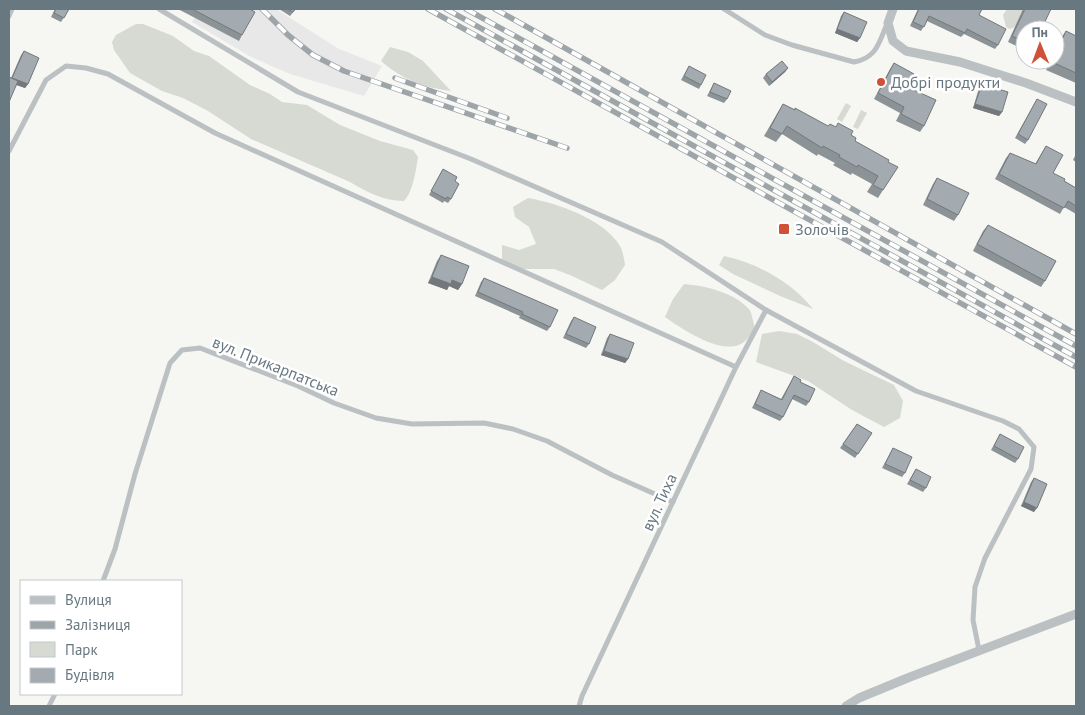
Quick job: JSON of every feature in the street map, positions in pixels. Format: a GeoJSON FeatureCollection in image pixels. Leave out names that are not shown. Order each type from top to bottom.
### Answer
{"type":"FeatureCollection","features":[{"type":"Feature","properties":{"kind":"street"},"geometry":{"type":"LineString","coordinates":[[9,16],[12,9]]}},
{"type":"Feature","properties":{"kind":"street"},"geometry":{"type":"LineString","coordinates":[[159,9],[298,92],[471,158],[662,242],[766,310],[916,391],[1003,421],[1019,429],[1034,447],[1031,468],[985,558],[975,588],[973,620],[979,650]]}},
{"type":"Feature","properties":{"kind":"street"},"geometry":{"type":"LineString","coordinates":[[724,9],[765,36],[854,62],[864,60],[872,55],[894,9]]}},
{"type":"Feature","properties":{"kind":"street"},"geometry":{"type":"LineString","coordinates":[[888,23],[893,41],[906,51],[960,62],[1026,83],[1076,102]]}},
{"type":"Feature","properties":{"kind":"street"},"geometry":{"type":"LineString","coordinates":[[9,151],[46,80],[66,66],[86,68],[108,74],[215,133],[736,367]]}},
{"type":"Feature","properties":{"kind":"street","name":"вул. Тиха"},"geometry":{"type":"LineString","coordinates":[[579,706],[736,367],[766,310]]}},
{"type":"Feature","properties":{"kind":"street","name":"вул. Прикарпатська"},"geometry":{"type":"LineString","coordinates":[[104,580],[170,363],[182,350],[200,348],[298,386],[334,403],[376,418],[412,424],[484,423],[513,429],[547,441],[574,457],[673,502]]}},
{"type":"Feature","properties":{"kind":"street"},"geometry":{"type":"LineString","coordinates":[[846,706],[859,698],[979,650],[1076,614]]}},
{"type":"Feature","properties":{"kind":"shaded area"},"geometry":{"type":"Polygon","coordinates":[[[176,9],[276,9],[339,49],[382,66],[364,96],[290,74],[251,57],[192,22],[195,17],[176,9]]]}},
{"type":"Feature","properties":{"kind":"green space"},"geometry":{"type":"Polygon","coordinates":[[[1007,9],[1028,9],[1022,20],[1015,20],[1015,27],[1010,29],[1006,27],[1003,15],[1007,9]]]}},
{"type":"Feature","properties":{"kind":"green space"},"geometry":{"type":"Polygon","coordinates":[[[136,24],[143,24],[173,36],[194,51],[209,56],[250,85],[282,102],[307,105],[340,125],[380,141],[413,150],[418,157],[414,180],[407,197],[404,201],[397,201],[369,192],[251,139],[208,111],[183,98],[162,91],[130,73],[114,50],[112,42],[116,35],[136,24]]]}},
{"type":"Feature","properties":{"kind":"green space"},"geometry":{"type":"Polygon","coordinates":[[[390,47],[408,52],[423,61],[451,91],[431,88],[413,82],[397,73],[381,61],[390,47]]]}},
{"type":"Feature","properties":{"kind":"green space"},"geometry":{"type":"Polygon","coordinates":[[[846,103],[851,106],[842,122],[837,119],[846,103]]]}},
{"type":"Feature","properties":{"kind":"green space"},"geometry":{"type":"Polygon","coordinates":[[[861,110],[867,113],[858,129],[853,127],[861,110]]]}},
{"type":"Feature","properties":{"kind":"green space"},"geometry":{"type":"Polygon","coordinates":[[[528,198],[566,208],[592,220],[613,236],[621,248],[625,265],[615,280],[602,290],[554,269],[519,269],[502,263],[502,245],[519,250],[536,244],[529,227],[515,217],[513,207],[528,198]]]}},
{"type":"Feature","properties":{"kind":"green space"},"geometry":{"type":"Polygon","coordinates":[[[724,256],[749,263],[773,275],[795,290],[813,309],[733,274],[719,265],[724,256]]]}},
{"type":"Feature","properties":{"kind":"green space"},"geometry":{"type":"Polygon","coordinates":[[[684,284],[719,291],[743,303],[750,311],[755,328],[748,338],[737,346],[727,347],[693,335],[665,317],[673,299],[684,284]]]}},
{"type":"Feature","properties":{"kind":"green space"},"geometry":{"type":"Polygon","coordinates":[[[779,331],[797,334],[844,361],[894,385],[903,401],[900,418],[884,427],[852,410],[808,381],[756,362],[762,334],[779,331]]]}},
{"type":"Feature","properties":{"kind":"building"},"geometry":{"type":"Polygon","coordinates":[[[56,9],[69,9],[64,18],[54,13],[56,9]]]}},
{"type":"Feature","properties":{"kind":"building"},"geometry":{"type":"Polygon","coordinates":[[[192,9],[250,9],[255,12],[242,35],[192,9]]]}},
{"type":"Feature","properties":{"kind":"building"},"geometry":{"type":"Polygon","coordinates":[[[919,9],[982,9],[979,15],[1006,29],[998,45],[967,29],[965,33],[929,16],[924,27],[913,22],[919,9]]]}},
{"type":"Feature","properties":{"kind":"building"},"geometry":{"type":"Polygon","coordinates":[[[1025,9],[1051,9],[1046,20],[1020,20],[1025,9]]]}},
{"type":"Feature","properties":{"kind":"building"},"geometry":{"type":"Polygon","coordinates":[[[844,12],[867,22],[860,38],[837,29],[844,12]]]}},
{"type":"Feature","properties":{"kind":"building"},"geometry":{"type":"Polygon","coordinates":[[[1066,31],[1076,36],[1076,73],[1065,68],[1066,31]]]}},
{"type":"Feature","properties":{"kind":"building"},"geometry":{"type":"Polygon","coordinates":[[[24,51],[39,58],[28,84],[12,78],[24,51]]]}},
{"type":"Feature","properties":{"kind":"building"},"geometry":{"type":"Polygon","coordinates":[[[782,61],[788,68],[772,82],[766,74],[782,61]]]}},
{"type":"Feature","properties":{"kind":"building"},"geometry":{"type":"Polygon","coordinates":[[[894,63],[914,74],[907,87],[936,100],[924,126],[901,114],[904,107],[878,93],[894,63]]]}},
{"type":"Feature","properties":{"kind":"building"},"geometry":{"type":"Polygon","coordinates":[[[689,66],[706,75],[701,85],[684,76],[689,66]]]}},
{"type":"Feature","properties":{"kind":"building"},"geometry":{"type":"Polygon","coordinates":[[[9,77],[18,81],[9,102],[9,77]]]}},
{"type":"Feature","properties":{"kind":"building"},"geometry":{"type":"Polygon","coordinates":[[[714,83],[731,91],[727,99],[710,92],[714,83]]]}},
{"type":"Feature","properties":{"kind":"building"},"geometry":{"type":"Polygon","coordinates":[[[982,84],[1008,92],[1002,112],[975,104],[982,84]]]}},
{"type":"Feature","properties":{"kind":"building"},"geometry":{"type":"Polygon","coordinates":[[[1037,99],[1047,104],[1028,140],[1018,134],[1037,99]]]}},
{"type":"Feature","properties":{"kind":"building"},"geometry":{"type":"Polygon","coordinates":[[[783,104],[795,110],[795,108],[828,126],[830,124],[836,127],[838,123],[853,131],[851,135],[856,138],[855,141],[898,167],[883,190],[873,185],[878,176],[858,165],[857,167],[839,157],[840,155],[823,146],[822,148],[787,126],[782,134],[770,128],[783,104]]]}},
{"type":"Feature","properties":{"kind":"building"},"geometry":{"type":"Polygon","coordinates":[[[1046,146],[1063,155],[1053,173],[1065,179],[1064,181],[1076,188],[1076,206],[1068,201],[1064,208],[999,174],[1010,153],[1036,164],[1046,146]]]}},
{"type":"Feature","properties":{"kind":"building"},"geometry":{"type":"Polygon","coordinates":[[[443,169],[457,177],[455,181],[459,184],[451,199],[447,197],[446,199],[431,191],[443,169]]]}},
{"type":"Feature","properties":{"kind":"building"},"geometry":{"type":"Polygon","coordinates":[[[937,178],[969,193],[958,215],[927,199],[937,178]]]}},
{"type":"Feature","properties":{"kind":"building"},"geometry":{"type":"Polygon","coordinates":[[[988,225],[1056,261],[1045,281],[977,244],[988,225]]]}},
{"type":"Feature","properties":{"kind":"building"},"geometry":{"type":"Polygon","coordinates":[[[441,255],[469,266],[462,284],[452,280],[451,284],[432,277],[441,255]]]}},
{"type":"Feature","properties":{"kind":"building"},"geometry":{"type":"Polygon","coordinates":[[[484,278],[558,310],[550,327],[522,314],[523,312],[478,292],[484,278]]]}},
{"type":"Feature","properties":{"kind":"building"},"geometry":{"type":"Polygon","coordinates":[[[574,317],[596,327],[589,344],[566,334],[574,317]]]}},
{"type":"Feature","properties":{"kind":"building"},"geometry":{"type":"Polygon","coordinates":[[[610,334],[634,343],[628,359],[604,351],[610,334]]]}},
{"type":"Feature","properties":{"kind":"building"},"geometry":{"type":"Polygon","coordinates":[[[794,376],[801,380],[800,382],[815,389],[809,402],[794,395],[783,417],[755,404],[761,390],[782,400],[794,376]]]}},
{"type":"Feature","properties":{"kind":"building"},"geometry":{"type":"Polygon","coordinates":[[[857,424],[872,433],[858,454],[843,444],[857,424]]]}},
{"type":"Feature","properties":{"kind":"building"},"geometry":{"type":"Polygon","coordinates":[[[1000,434],[1024,447],[1018,459],[994,446],[1000,434]]]}},
{"type":"Feature","properties":{"kind":"building"},"geometry":{"type":"Polygon","coordinates":[[[893,448],[912,457],[905,473],[885,464],[893,448]]]}},
{"type":"Feature","properties":{"kind":"building"},"geometry":{"type":"Polygon","coordinates":[[[916,469],[931,477],[926,488],[910,480],[916,469]]]}},
{"type":"Feature","properties":{"kind":"building"},"geometry":{"type":"Polygon","coordinates":[[[1034,478],[1047,484],[1037,508],[1024,502],[1034,478]]]}},
{"type":"Feature","properties":{"kind":"railway"},"geometry":{"type":"LineString","coordinates":[[262,9],[288,35],[313,55],[344,71],[567,148]]}},
{"type":"Feature","properties":{"kind":"railway"},"geometry":{"type":"LineString","coordinates":[[428,9],[1076,367]]}},
{"type":"Feature","properties":{"kind":"railway"},"geometry":{"type":"LineString","coordinates":[[446,9],[1076,357]]}},
{"type":"Feature","properties":{"kind":"railway"},"geometry":{"type":"LineString","coordinates":[[466,9],[1076,346]]}},
{"type":"Feature","properties":{"kind":"railway"},"geometry":{"type":"LineString","coordinates":[[495,9],[1076,334]]}},
{"type":"Feature","properties":{"kind":"railway"},"geometry":{"type":"LineString","coordinates":[[395,78],[507,118]]}},
{"type":"Feature","properties":{"kind":"place","name":"Добрі продукти"},"geometry":{"type":"Point","coordinates":[881,82]}},
{"type":"Feature","properties":{"kind":"place","name":"Золочів"},"geometry":{"type":"Point","coordinates":[784,229]}}]}
